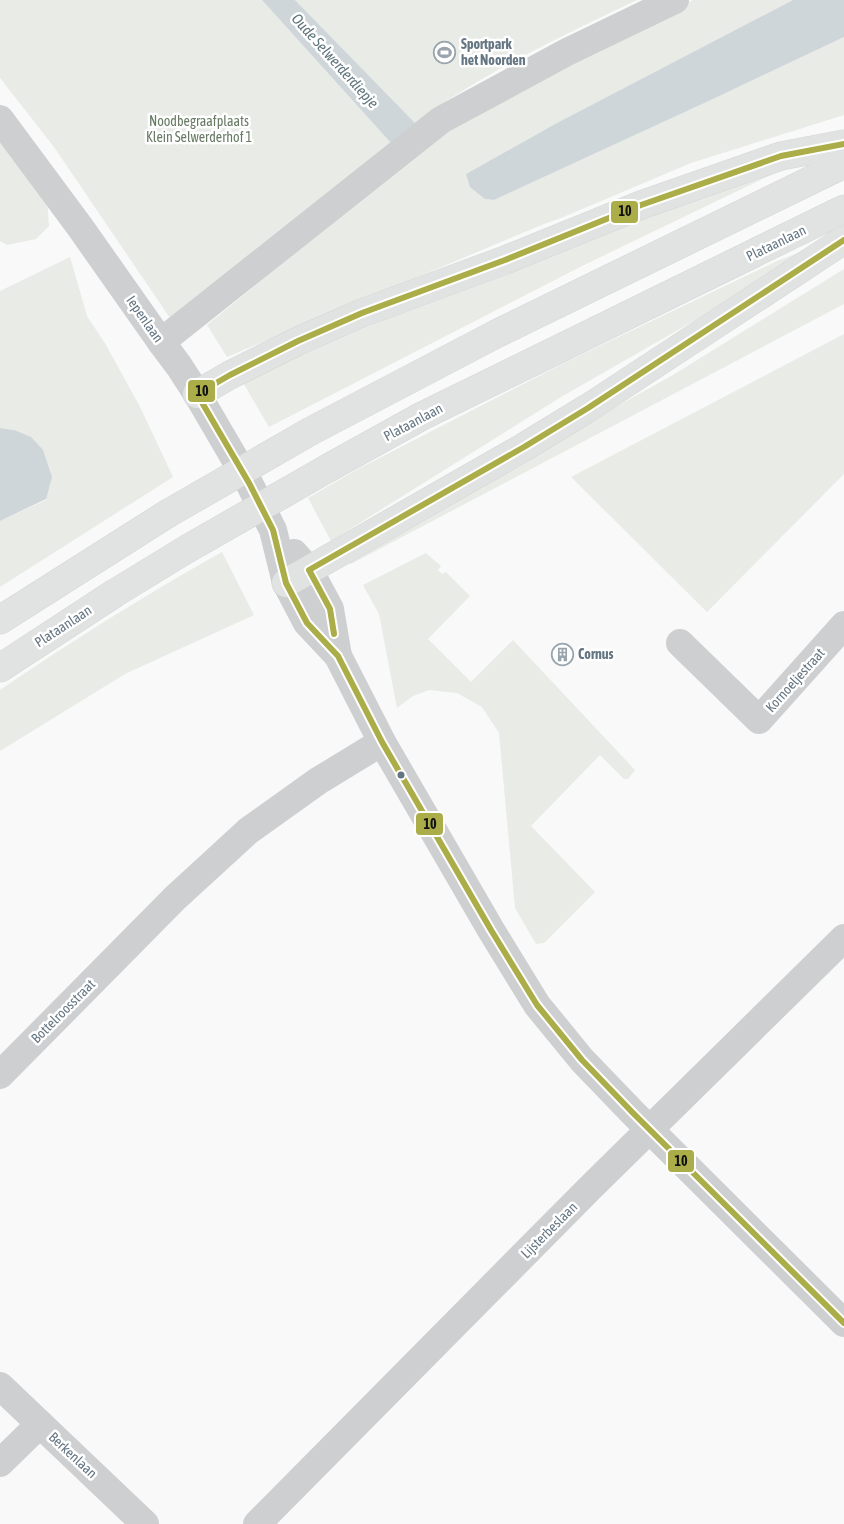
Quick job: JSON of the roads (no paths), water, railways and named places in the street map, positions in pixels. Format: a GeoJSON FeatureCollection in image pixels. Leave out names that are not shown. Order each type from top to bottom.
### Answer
{"type":"FeatureCollection","features":[{"type":"Feature","properties":{"kind":"highway"},"geometry":{"type":"LineString","coordinates":[[197,394],[298,341],[362,313],[505,260],[641,205],[781,156],[844,144]]}},
{"type":"Feature","properties":{"kind":"highway"},"geometry":{"type":"LineString","coordinates":[[0,620],[167,514],[311,431],[496,334],[844,164]]}},
{"type":"Feature","properties":{"kind":"highway","name":"Plataanlaan"},"geometry":{"type":"LineString","coordinates":[[0,668],[114,593],[187,549],[430,412],[844,210]]}},
{"type":"Feature","properties":{"kind":"highway"},"geometry":{"type":"LineString","coordinates":[[286,583],[459,485],[564,422],[844,240]]}},
{"type":"Feature","properties":{"kind":"street"},"geometry":{"type":"LineString","coordinates":[[161,342],[441,120],[566,52],[675,0]]}},
{"type":"Feature","properties":{"kind":"street","name":"Iepenlaan"},"geometry":{"type":"LineString","coordinates":[[0,119],[80,227],[197,394],[249,483],[273,530],[286,583],[307,623],[338,656],[382,742],[491,930],[537,1005],[582,1060],[649,1130],[844,1323]]}},
{"type":"Feature","properties":{"kind":"street","name":"Iepenlaan"},"geometry":{"type":"LineString","coordinates":[[273,530],[309,570],[330,609],[338,656]]}},
{"type":"Feature","properties":{"kind":"street","name":"Kornoeljestraat"},"geometry":{"type":"LineString","coordinates":[[680,642],[759,720],[844,625]]}},
{"type":"Feature","properties":{"kind":"street","name":"Bottelroosstraat"},"geometry":{"type":"LineString","coordinates":[[0,1075],[175,898],[248,831],[318,781],[382,742]]}},
{"type":"Feature","properties":{"kind":"street","name":"Lijsterbeslaan"},"geometry":{"type":"LineString","coordinates":[[257,1524],[649,1130],[844,938]]}},
{"type":"Feature","properties":{"kind":"street","name":"Berkenlaan"},"geometry":{"type":"LineString","coordinates":[[0,1386],[146,1524]]}},
{"type":"Feature","properties":{"kind":"street"},"geometry":{"type":"LineString","coordinates":[[0,1463],[40,1424]]}},
{"type":"Feature","properties":{"kind":"water","name":"Oude Selwerderdiepje"},"geometry":{"type":"Polygon","coordinates":[[[262,0],[295,0],[415,123],[391,143],[262,0]]]}},
{"type":"Feature","properties":{"kind":"water"},"geometry":{"type":"Polygon","coordinates":[[[793,0],[844,0],[844,37],[494,200],[485,199],[470,187],[466,174],[555,124],[793,0]]]}},
{"type":"Feature","properties":{"kind":"water"},"geometry":{"type":"Polygon","coordinates":[[[0,428],[14,430],[31,437],[43,450],[52,477],[46,499],[0,521],[0,428]]]}},
{"type":"Feature","properties":{"kind":"place","name":"Sportpark het Noorden"},"geometry":{"type":"Point","coordinates":[445,52]}},
{"type":"Feature","properties":{"kind":"place","name":"Cornus"},"geometry":{"type":"Point","coordinates":[562,654]}},
{"type":"Feature","properties":{"kind":"park label","name":"Noodbegraafplaats Klein Selwerderhof 1"},"geometry":{"type":"Point","coordinates":[199,130]}}]}
